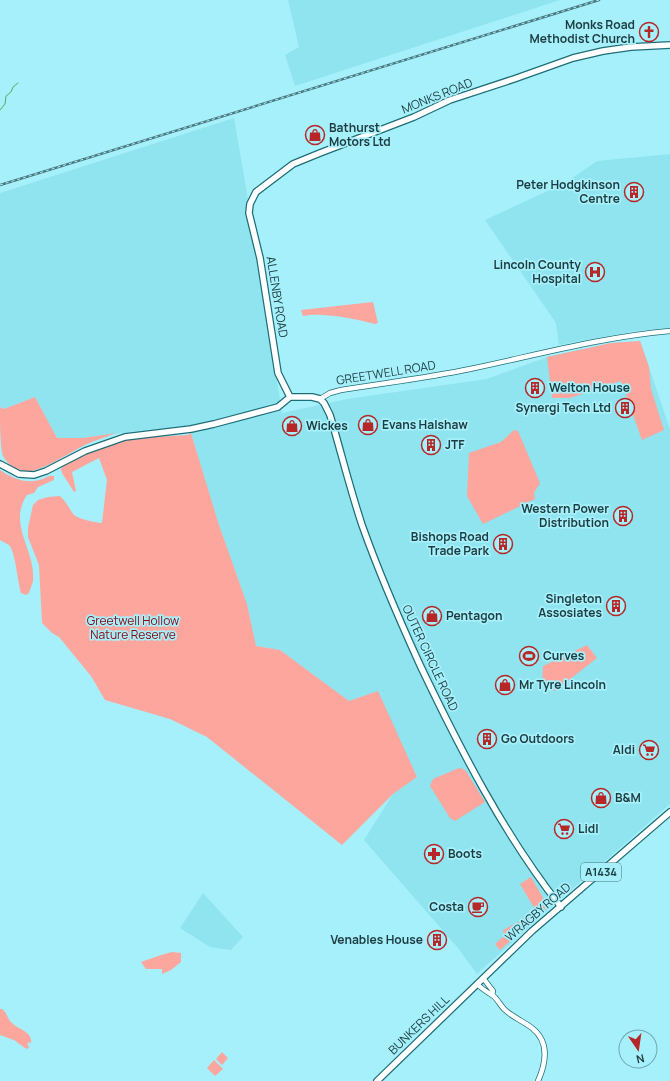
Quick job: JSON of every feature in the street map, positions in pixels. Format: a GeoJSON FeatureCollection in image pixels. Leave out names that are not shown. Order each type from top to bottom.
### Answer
{"type":"FeatureCollection","features":[{"type":"Feature","properties":{"kind":"main road","name":"MONKS ROAD"},"geometry":{"type":"LineString","coordinates":[[251,199],[262,186],[293,164],[414,117],[450,100],[573,58],[603,51],[670,44]]}},
{"type":"Feature","properties":{"kind":"main road","name":"ALLENBY ROAD"},"geometry":{"type":"LineString","coordinates":[[251,199],[249,213],[260,258],[278,373],[290,397]]}},
{"type":"Feature","properties":{"kind":"main road","name":"GREETWELL ROAD"},"geometry":{"type":"LineString","coordinates":[[290,397],[320,399]]}},
{"type":"Feature","properties":{"kind":"main road"},"geometry":{"type":"LineString","coordinates":[[0,464],[28,476],[46,471],[86,451],[125,437],[191,429],[214,424],[278,407],[290,397]]}},
{"type":"Feature","properties":{"kind":"main road","name":"OUTER CIRCLE ROAD"},"geometry":{"type":"LineString","coordinates":[[320,399],[324,403],[330,416],[358,514],[374,556],[400,622],[429,684],[465,756],[525,857],[560,907]]}},
{"type":"Feature","properties":{"kind":"main road","name":"WRAGBY ROAD"},"geometry":{"type":"LineString","coordinates":[[477,984],[532,931],[670,812]]}},
{"type":"Feature","properties":{"kind":"main road","name":"BUNKERS HILL"},"geometry":{"type":"LineString","coordinates":[[377,1081],[477,984]]}},
{"type":"Feature","properties":{"kind":"street","name":"GREETWELL ROAD"},"geometry":{"type":"LineString","coordinates":[[320,399],[330,393],[341,390],[443,374],[609,339],[670,331]]}},
{"type":"Feature","properties":{"kind":"street"},"geometry":{"type":"LineString","coordinates":[[483,978],[492,991],[492,994],[504,1009],[534,1029],[541,1038],[546,1048],[546,1058],[538,1081]]}},
{"type":"Feature","properties":{"kind":"street"},"geometry":{"type":"LineString","coordinates":[[477,984],[488,994],[492,994]]}},
{"type":"Feature","properties":{"kind":"shaded area"},"geometry":{"type":"Polygon","coordinates":[[[288,0],[560,0],[295,86],[285,55],[299,47],[288,0]]]}},
{"type":"Feature","properties":{"kind":"shaded area"},"geometry":{"type":"Polygon","coordinates":[[[234,118],[260,269],[282,413],[347,399],[487,379],[547,357],[611,343],[640,341],[670,429],[670,804],[566,894],[477,974],[458,948],[364,840],[393,794],[417,777],[376,692],[349,701],[280,650],[256,646],[247,604],[219,525],[191,433],[187,426],[83,438],[57,438],[35,397],[4,409],[0,407],[0,193],[234,118]]]}},
{"type":"Feature","properties":{"kind":"shaded area","name":"Lincoln County Hospital"},"geometry":{"type":"Polygon","coordinates":[[[670,154],[670,328],[636,331],[559,345],[556,323],[485,220],[565,183],[597,161],[670,154]]]}},
{"type":"Feature","properties":{"kind":"shaded area"},"geometry":{"type":"Polygon","coordinates":[[[203,893],[243,937],[231,950],[210,947],[180,928],[203,893]]]}},
{"type":"Feature","properties":{"kind":"green space"},"geometry":{"type":"Polygon","coordinates":[[[373,302],[378,323],[375,324],[329,315],[303,316],[301,310],[373,302]]]}},
{"type":"Feature","properties":{"kind":"green space"},"geometry":{"type":"Polygon","coordinates":[[[640,341],[649,367],[651,389],[664,430],[642,440],[621,381],[570,398],[552,398],[547,357],[611,343],[640,341]]]}},
{"type":"Feature","properties":{"kind":"green space"},"geometry":{"type":"Polygon","coordinates":[[[35,397],[57,438],[83,438],[117,433],[89,443],[38,469],[32,471],[19,470],[11,466],[3,456],[0,407],[4,409],[35,397]]]}},
{"type":"Feature","properties":{"kind":"green space"},"geometry":{"type":"Polygon","coordinates":[[[514,430],[518,431],[540,483],[534,493],[535,499],[483,524],[467,496],[469,453],[501,442],[514,430]]]}},
{"type":"Feature","properties":{"kind":"green space","name":"Greetwell Hollow Nature Reserve"},"geometry":{"type":"Polygon","coordinates":[[[191,433],[219,525],[247,604],[256,646],[280,650],[349,701],[378,691],[417,777],[393,794],[342,845],[207,737],[170,719],[105,700],[91,676],[59,637],[52,633],[42,623],[39,565],[28,537],[28,528],[33,505],[38,500],[60,496],[74,515],[80,518],[102,523],[107,480],[99,458],[72,472],[76,491],[74,492],[62,473],[61,469],[64,465],[80,456],[118,442],[135,438],[188,435],[191,433]]]}},
{"type":"Feature","properties":{"kind":"green space"},"geometry":{"type":"Polygon","coordinates":[[[0,470],[9,476],[24,481],[41,480],[54,476],[54,480],[38,487],[34,493],[27,495],[22,506],[20,517],[21,527],[33,570],[33,581],[29,593],[26,595],[21,593],[15,560],[11,548],[8,544],[0,540],[0,470]]]}},
{"type":"Feature","properties":{"kind":"green space"},"geometry":{"type":"Polygon","coordinates":[[[587,645],[597,658],[555,691],[542,686],[543,666],[587,645]]]}},
{"type":"Feature","properties":{"kind":"green space"},"geometry":{"type":"Polygon","coordinates":[[[459,768],[466,771],[485,802],[455,821],[450,818],[430,786],[433,779],[459,768]]]}},
{"type":"Feature","properties":{"kind":"green space"},"geometry":{"type":"Polygon","coordinates":[[[531,877],[546,903],[546,907],[544,911],[500,950],[495,944],[504,936],[503,930],[536,911],[520,884],[531,877]]]}},
{"type":"Feature","properties":{"kind":"green space"},"geometry":{"type":"Polygon","coordinates":[[[172,952],[181,953],[181,962],[171,970],[162,974],[162,969],[146,969],[141,962],[161,955],[172,952]]]}},
{"type":"Feature","properties":{"kind":"green space"},"geometry":{"type":"Polygon","coordinates":[[[0,1009],[4,1010],[13,1024],[27,1033],[31,1039],[31,1043],[29,1042],[27,1045],[29,1046],[28,1049],[14,1040],[0,1035],[0,1009]]]}},
{"type":"Feature","properties":{"kind":"green space"},"geometry":{"type":"Polygon","coordinates":[[[222,1052],[228,1058],[222,1065],[216,1059],[222,1052]]]}},
{"type":"Feature","properties":{"kind":"green space"},"geometry":{"type":"Polygon","coordinates":[[[214,1060],[223,1069],[215,1076],[207,1068],[214,1060]]]}},
{"type":"Feature","properties":{"kind":"waterway"},"geometry":{"type":"LineString","coordinates":[[0,110],[5,104],[6,96],[18,83]]}},
{"type":"Feature","properties":{"kind":"railway"},"geometry":{"type":"LineString","coordinates":[[0,185],[599,0]]}},
{"type":"Feature","properties":{"kind":"place","name":"Monks Road Methodist Church"},"geometry":{"type":"Point","coordinates":[649,32]}},
{"type":"Feature","properties":{"kind":"place","name":"Bathurst Motors Ltd"},"geometry":{"type":"Point","coordinates":[315,135]}},
{"type":"Feature","properties":{"kind":"place","name":"Peter Hodgkinson Centre"},"geometry":{"type":"Point","coordinates":[634,192]}},
{"type":"Feature","properties":{"kind":"place","name":"Lincoln County Hospital"},"geometry":{"type":"Point","coordinates":[595,272]}},
{"type":"Feature","properties":{"kind":"place","name":"Welton House"},"geometry":{"type":"Point","coordinates":[535,388]}},
{"type":"Feature","properties":{"kind":"place","name":"Synergi Tech Ltd"},"geometry":{"type":"Point","coordinates":[625,408]}},
{"type":"Feature","properties":{"kind":"place","name":"Evans Halshaw"},"geometry":{"type":"Point","coordinates":[368,425]}},
{"type":"Feature","properties":{"kind":"place","name":"Wickes"},"geometry":{"type":"Point","coordinates":[292,426]}},
{"type":"Feature","properties":{"kind":"place","name":"JTF"},"geometry":{"type":"Point","coordinates":[431,445]}},
{"type":"Feature","properties":{"kind":"place","name":"Western Power Distribution"},"geometry":{"type":"Point","coordinates":[623,516]}},
{"type":"Feature","properties":{"kind":"place","name":"Bishops Road Trade Park"},"geometry":{"type":"Point","coordinates":[503,544]}},
{"type":"Feature","properties":{"kind":"place","name":"Singleton Assosiates"},"geometry":{"type":"Point","coordinates":[616,606]}},
{"type":"Feature","properties":{"kind":"place","name":"Pentagon"},"geometry":{"type":"Point","coordinates":[432,616]}},
{"type":"Feature","properties":{"kind":"place","name":"Curves"},"geometry":{"type":"Point","coordinates":[529,656]}},
{"type":"Feature","properties":{"kind":"place","name":"Mr Tyre Lincoln"},"geometry":{"type":"Point","coordinates":[505,685]}},
{"type":"Feature","properties":{"kind":"place","name":"Go Outdoors"},"geometry":{"type":"Point","coordinates":[487,739]}},
{"type":"Feature","properties":{"kind":"place","name":"Aldi"},"geometry":{"type":"Point","coordinates":[649,750]}},
{"type":"Feature","properties":{"kind":"place","name":"B&M"},"geometry":{"type":"Point","coordinates":[601,798]}},
{"type":"Feature","properties":{"kind":"place","name":"Lidl"},"geometry":{"type":"Point","coordinates":[564,829]}},
{"type":"Feature","properties":{"kind":"place","name":"Boots"},"geometry":{"type":"Point","coordinates":[434,854]}},
{"type":"Feature","properties":{"kind":"place","name":"Costa"},"geometry":{"type":"Point","coordinates":[478,907]}},
{"type":"Feature","properties":{"kind":"place","name":"Venables House"},"geometry":{"type":"Point","coordinates":[437,940]}}]}
